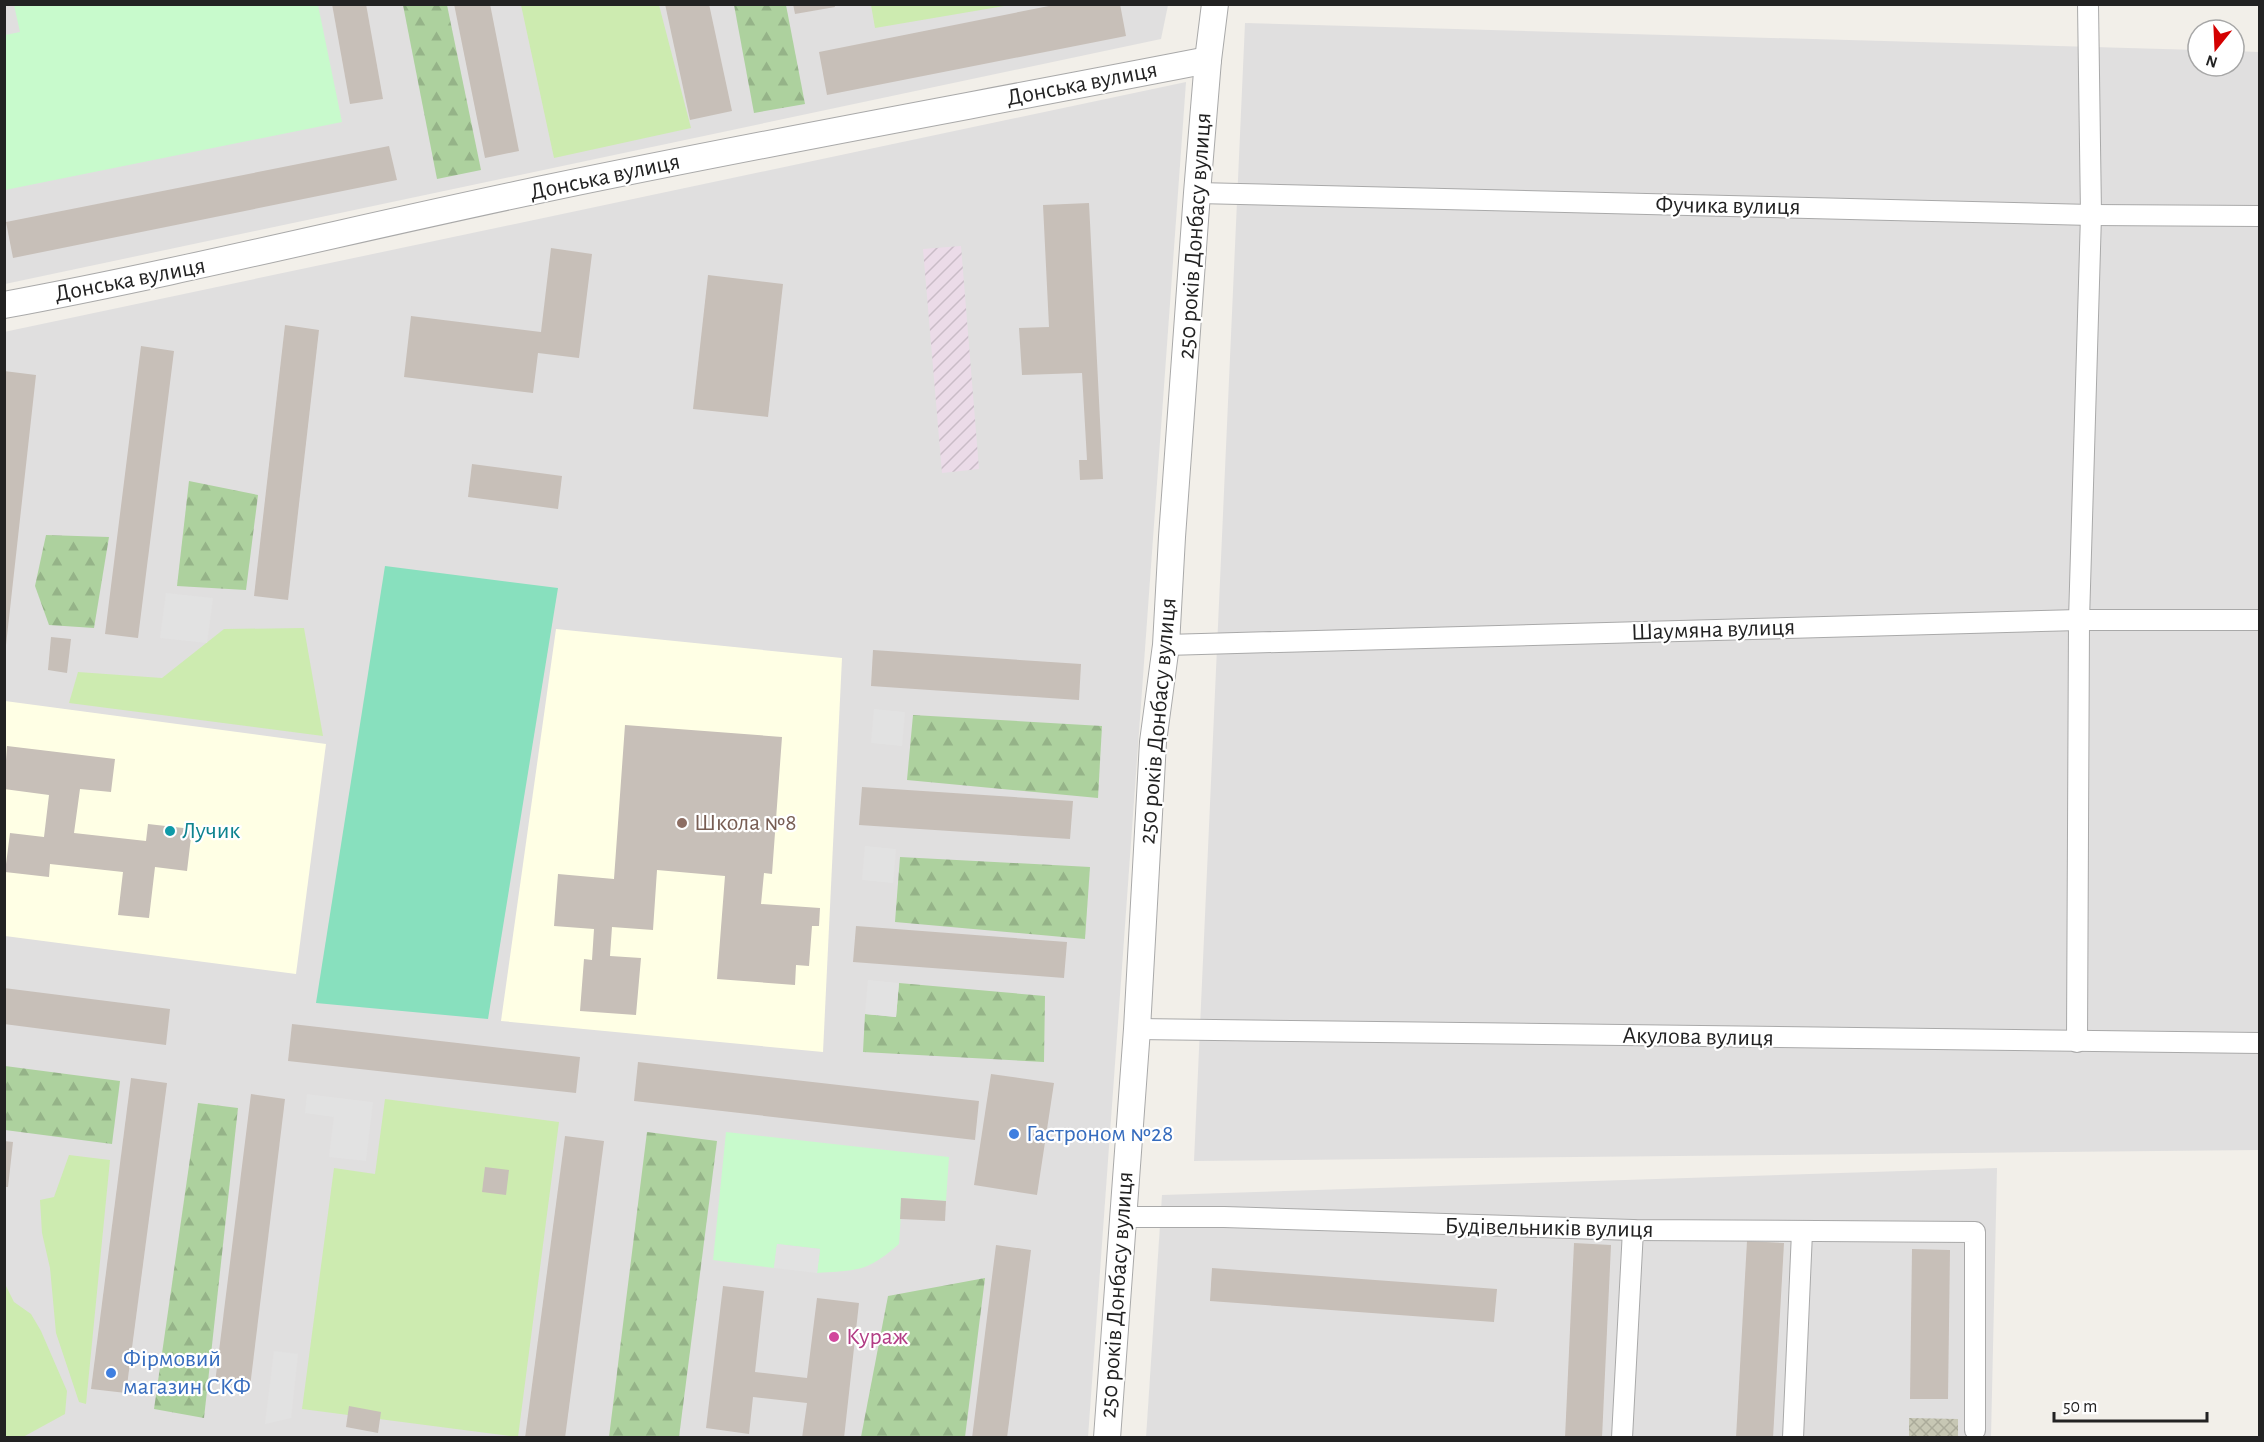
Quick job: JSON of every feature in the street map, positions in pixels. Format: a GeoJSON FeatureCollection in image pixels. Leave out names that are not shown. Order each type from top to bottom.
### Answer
{"type":"FeatureCollection","features":[{"type":"Feature","properties":{"kind":"street","name":"250 років Донбасу вулиця"},"geometry":{"type":"LineString","coordinates":[[1107,1437],[1137,1029],[1153,742],[1166,645],[1197,192],[1215,4]]}},
{"type":"Feature","properties":{"kind":"street"},"geometry":{"type":"LineString","coordinates":[[2077,1042],[2079,620],[2091,215],[2088,4]]}},
{"type":"Feature","properties":{"kind":"street","name":"Донська вулиця"},"geometry":{"type":"LineString","coordinates":[[4,305],[225,261],[568,184],[1208,60]]}},
{"type":"Feature","properties":{"kind":"street","name":"Фучика вулиця"},"geometry":{"type":"LineString","coordinates":[[1197,192],[2091,215],[2259,216]]}},
{"type":"Feature","properties":{"kind":"street","name":"Шаумяна вулиця"},"geometry":{"type":"LineString","coordinates":[[1166,645],[2079,620],[2259,620]]}},
{"type":"Feature","properties":{"kind":"street","name":"Акулова вулиця"},"geometry":{"type":"LineString","coordinates":[[1137,1029],[2259,1043]]}},
{"type":"Feature","properties":{"kind":"street","name":"Будівельників вулиця"},"geometry":{"type":"LineString","coordinates":[[1124,1216],[1633,1230],[1975,1232],[1975,1430]]}},
{"type":"Feature","properties":{"kind":"street"},"geometry":{"type":"LineString","coordinates":[[1622,1437],[1633,1230]]}},
{"type":"Feature","properties":{"kind":"street"},"geometry":{"type":"LineString","coordinates":[[1793,1437],[1802,1232]]}},
{"type":"Feature","properties":{"kind":"shaded area"},"geometry":{"type":"Polygon","coordinates":[[[4,5],[1168,5],[1161,39],[5,284],[4,5]]]}},
{"type":"Feature","properties":{"kind":"shaded area"},"geometry":{"type":"Polygon","coordinates":[[[1245,23],[2186,50],[2186,78],[2246,78],[2246,51],[2259,52],[2259,1150],[1194,1161],[1245,23]]]}},
{"type":"Feature","properties":{"kind":"shaded area"},"geometry":{"type":"Polygon","coordinates":[[[1186,82],[1088,1437],[5,1437],[4,332],[1186,82]]]}},
{"type":"Feature","properties":{"kind":"shaded area"},"geometry":{"type":"Polygon","coordinates":[[[961,246],[979,469],[942,473],[923,249],[961,246]]]}},
{"type":"Feature","properties":{"kind":"shaded area"},"geometry":{"type":"Polygon","coordinates":[[[166,593],[213,598],[207,643],[160,638],[166,593]]]}},
{"type":"Feature","properties":{"kind":"shaded area","name":"Школа №8"},"geometry":{"type":"Polygon","coordinates":[[[556,629],[842,658],[823,1052],[501,1021],[556,629]]]}},
{"type":"Feature","properties":{"kind":"shaded area"},"geometry":{"type":"Polygon","coordinates":[[[5,701],[326,744],[296,974],[5,936],[5,701]]]}},
{"type":"Feature","properties":{"kind":"shaded area"},"geometry":{"type":"Polygon","coordinates":[[[874,709],[905,712],[902,746],[871,743],[874,709]]]}},
{"type":"Feature","properties":{"kind":"shaded area"},"geometry":{"type":"Polygon","coordinates":[[[865,846],[896,849],[893,883],[862,880],[865,846]]]}},
{"type":"Feature","properties":{"kind":"shaded area"},"geometry":{"type":"Polygon","coordinates":[[[868,980],[899,983],[896,1017],[865,1014],[868,980]]]}},
{"type":"Feature","properties":{"kind":"shaded area"},"geometry":{"type":"Polygon","coordinates":[[[307,1094],[373,1102],[366,1161],[329,1157],[334,1117],[305,1113],[307,1094]]]}},
{"type":"Feature","properties":{"kind":"shaded area"},"geometry":{"type":"Polygon","coordinates":[[[1997,1168],[1991,1437],[1146,1438],[1162,1195],[1997,1168]]]}},
{"type":"Feature","properties":{"kind":"shaded area"},"geometry":{"type":"Polygon","coordinates":[[[777,1244],[820,1249],[817,1273],[774,1268],[777,1244]]]}},
{"type":"Feature","properties":{"kind":"shaded area"},"geometry":{"type":"Polygon","coordinates":[[[274,1351],[298,1354],[291,1418],[265,1424],[274,1351]]]}},
{"type":"Feature","properties":{"kind":"shaded area"},"geometry":{"type":"Polygon","coordinates":[[[1909,1418],[1958,1419],[1958,1437],[1909,1437],[1909,1418]]]}},
{"type":"Feature","properties":{"kind":"green space"},"geometry":{"type":"Polygon","coordinates":[[[871,4],[1010,5],[875,28],[871,4]]]}},
{"type":"Feature","properties":{"kind":"green space"},"geometry":{"type":"Polygon","coordinates":[[[14,5],[318,5],[342,122],[5,190],[5,35],[20,32],[14,5]]]}},
{"type":"Feature","properties":{"kind":"green space"},"geometry":{"type":"Polygon","coordinates":[[[403,5],[447,5],[481,170],[437,179],[403,5]]]}},
{"type":"Feature","properties":{"kind":"green space"},"geometry":{"type":"Polygon","coordinates":[[[521,5],[659,5],[691,128],[554,158],[521,5]]]}},
{"type":"Feature","properties":{"kind":"green space"},"geometry":{"type":"Polygon","coordinates":[[[734,5],[786,5],[805,104],[754,113],[734,5]]]}},
{"type":"Feature","properties":{"kind":"green space"},"geometry":{"type":"Polygon","coordinates":[[[189,481],[258,495],[246,590],[177,586],[189,481]]]}},
{"type":"Feature","properties":{"kind":"green space"},"geometry":{"type":"Polygon","coordinates":[[[46,535],[109,537],[94,628],[49,625],[35,586],[46,535]]]}},
{"type":"Feature","properties":{"kind":"green space"},"geometry":{"type":"Polygon","coordinates":[[[385,566],[558,588],[488,1019],[316,1003],[385,566]]]}},
{"type":"Feature","properties":{"kind":"green space"},"geometry":{"type":"Polygon","coordinates":[[[304,628],[323,736],[69,703],[78,672],[162,678],[224,629],[304,628]]]}},
{"type":"Feature","properties":{"kind":"green space"},"geometry":{"type":"Polygon","coordinates":[[[913,715],[1102,726],[1098,798],[907,780],[913,715]]]}},
{"type":"Feature","properties":{"kind":"green space"},"geometry":{"type":"Polygon","coordinates":[[[900,857],[1090,867],[1085,939],[895,922],[900,857]]]}},
{"type":"Feature","properties":{"kind":"green space"},"geometry":{"type":"Polygon","coordinates":[[[899,983],[1045,996],[1044,1062],[863,1052],[865,1014],[896,1017],[899,983]]]}},
{"type":"Feature","properties":{"kind":"green space"},"geometry":{"type":"Polygon","coordinates":[[[5,1066],[120,1081],[112,1144],[5,1130],[5,1066]]]}},
{"type":"Feature","properties":{"kind":"green space"},"geometry":{"type":"Polygon","coordinates":[[[385,1099],[559,1122],[518,1437],[302,1409],[334,1168],[375,1174],[385,1099]]]}},
{"type":"Feature","properties":{"kind":"green space"},"geometry":{"type":"Polygon","coordinates":[[[198,1103],[238,1108],[204,1418],[154,1409],[198,1103]]]}},
{"type":"Feature","properties":{"kind":"green space"},"geometry":{"type":"Polygon","coordinates":[[[647,1132],[717,1141],[679,1437],[609,1437],[647,1132]]]}},
{"type":"Feature","properties":{"kind":"green space"},"geometry":{"type":"Polygon","coordinates":[[[726,1132],[949,1157],[946,1201],[902,1198],[899,1244],[879,1260],[862,1268],[817,1273],[820,1249],[777,1244],[774,1268],[713,1260],[726,1132]]]}},
{"type":"Feature","properties":{"kind":"green space"},"geometry":{"type":"Polygon","coordinates":[[[69,1155],[110,1160],[86,1404],[79,1402],[56,1333],[50,1268],[42,1233],[40,1200],[54,1197],[69,1155]]]}},
{"type":"Feature","properties":{"kind":"green space"},"geometry":{"type":"Polygon","coordinates":[[[985,1278],[965,1437],[861,1437],[888,1296],[985,1278]]]}},
{"type":"Feature","properties":{"kind":"green space"},"geometry":{"type":"Polygon","coordinates":[[[4,1282],[14,1302],[31,1314],[41,1331],[67,1391],[65,1414],[23,1437],[5,1436],[4,1282]]]}},
{"type":"Feature","properties":{"kind":"building"},"geometry":{"type":"Polygon","coordinates":[[[332,4],[366,4],[383,99],[350,104],[332,4]]]}},
{"type":"Feature","properties":{"kind":"building"},"geometry":{"type":"Polygon","coordinates":[[[454,4],[490,4],[519,151],[485,158],[454,4]]]}},
{"type":"Feature","properties":{"kind":"building"},"geometry":{"type":"Polygon","coordinates":[[[665,4],[709,4],[732,111],[690,120],[665,4]]]}},
{"type":"Feature","properties":{"kind":"building"},"geometry":{"type":"Polygon","coordinates":[[[793,4],[834,4],[835,7],[795,14],[793,4]]]}},
{"type":"Feature","properties":{"kind":"building"},"geometry":{"type":"Polygon","coordinates":[[[1059,4],[1120,4],[1126,36],[827,95],[819,52],[1059,4]]]}},
{"type":"Feature","properties":{"kind":"building"},"geometry":{"type":"Polygon","coordinates":[[[389,146],[397,180],[13,258],[6,222],[389,146]]]}},
{"type":"Feature","properties":{"kind":"building"},"geometry":{"type":"Polygon","coordinates":[[[1089,203],[1103,479],[1080,480],[1079,460],[1087,460],[1082,373],[1022,375],[1019,328],[1049,327],[1043,205],[1089,203]]]}},
{"type":"Feature","properties":{"kind":"building"},"geometry":{"type":"Polygon","coordinates":[[[551,248],[592,254],[579,358],[538,353],[533,393],[404,377],[411,316],[541,332],[551,248]]]}},
{"type":"Feature","properties":{"kind":"building"},"geometry":{"type":"Polygon","coordinates":[[[708,275],[783,284],[768,417],[693,409],[708,275]]]}},
{"type":"Feature","properties":{"kind":"building"},"geometry":{"type":"Polygon","coordinates":[[[285,325],[319,330],[288,600],[254,596],[285,325]]]}},
{"type":"Feature","properties":{"kind":"building"},"geometry":{"type":"Polygon","coordinates":[[[141,346],[174,351],[138,638],[105,634],[141,346]]]}},
{"type":"Feature","properties":{"kind":"building"},"geometry":{"type":"Polygon","coordinates":[[[4,371],[36,375],[6,645],[4,645],[4,371]]]}},
{"type":"Feature","properties":{"kind":"building"},"geometry":{"type":"Polygon","coordinates":[[[472,464],[562,476],[558,509],[468,497],[472,464]]]}},
{"type":"Feature","properties":{"kind":"building"},"geometry":{"type":"Polygon","coordinates":[[[51,637],[71,639],[67,673],[48,670],[51,637]]]}},
{"type":"Feature","properties":{"kind":"building"},"geometry":{"type":"Polygon","coordinates":[[[873,650],[1081,664],[1079,700],[871,686],[873,650]]]}},
{"type":"Feature","properties":{"kind":"building"},"geometry":{"type":"Polygon","coordinates":[[[625,725],[782,737],[772,874],[764,873],[761,904],[820,908],[819,926],[812,926],[809,966],[796,965],[795,985],[717,979],[725,876],[657,870],[653,930],[612,927],[610,956],[641,958],[636,1015],[580,1011],[584,959],[592,960],[594,929],[554,926],[558,874],[614,879],[625,725]]]}},
{"type":"Feature","properties":{"kind":"building","name":"Лучик"},"geometry":{"type":"Polygon","coordinates":[[[7,746],[115,759],[111,792],[80,789],[74,833],[146,841],[148,824],[192,829],[187,871],[155,867],[149,918],[118,915],[123,872],[50,864],[49,877],[5,872],[10,833],[44,837],[49,795],[4,789],[7,746]]]}},
{"type":"Feature","properties":{"kind":"building"},"geometry":{"type":"Polygon","coordinates":[[[862,787],[1073,801],[1070,839],[859,825],[862,787]]]}},
{"type":"Feature","properties":{"kind":"building"},"geometry":{"type":"Polygon","coordinates":[[[856,926],[1067,942],[1064,978],[853,962],[856,926]]]}},
{"type":"Feature","properties":{"kind":"building"},"geometry":{"type":"Polygon","coordinates":[[[4,988],[170,1009],[166,1045],[4,1024],[4,988]]]}},
{"type":"Feature","properties":{"kind":"building"},"geometry":{"type":"Polygon","coordinates":[[[292,1024],[580,1057],[576,1093],[288,1061],[292,1024]]]}},
{"type":"Feature","properties":{"kind":"building"},"geometry":{"type":"Polygon","coordinates":[[[638,1062],[979,1101],[975,1140],[634,1101],[638,1062]]]}},
{"type":"Feature","properties":{"kind":"building","name":"Гастроном №28"},"geometry":{"type":"Polygon","coordinates":[[[991,1074],[1054,1083],[1037,1195],[974,1185],[991,1074]]]}},
{"type":"Feature","properties":{"kind":"building"},"geometry":{"type":"Polygon","coordinates":[[[131,1078],[167,1083],[126,1393],[91,1389],[131,1078]]]}},
{"type":"Feature","properties":{"kind":"building"},"geometry":{"type":"Polygon","coordinates":[[[251,1094],[285,1099],[250,1387],[215,1383],[251,1094]]]}},
{"type":"Feature","properties":{"kind":"building"},"geometry":{"type":"Polygon","coordinates":[[[565,1136],[604,1141],[565,1438],[525,1438],[565,1136]]]}},
{"type":"Feature","properties":{"kind":"building"},"geometry":{"type":"Polygon","coordinates":[[[4,1141],[13,1142],[8,1187],[4,1187],[4,1141]]]}},
{"type":"Feature","properties":{"kind":"building"},"geometry":{"type":"Polygon","coordinates":[[[485,1167],[509,1170],[506,1195],[482,1192],[485,1167]]]}},
{"type":"Feature","properties":{"kind":"building"},"geometry":{"type":"Polygon","coordinates":[[[901,1198],[946,1201],[945,1221],[900,1219],[901,1198]]]}},
{"type":"Feature","properties":{"kind":"building"},"geometry":{"type":"Polygon","coordinates":[[[1747,1241],[1784,1243],[1773,1438],[1736,1438],[1747,1241]]]}},
{"type":"Feature","properties":{"kind":"building"},"geometry":{"type":"Polygon","coordinates":[[[1574,1243],[1611,1245],[1602,1438],[1565,1438],[1574,1243]]]}},
{"type":"Feature","properties":{"kind":"building"},"geometry":{"type":"Polygon","coordinates":[[[996,1245],[1031,1250],[1007,1438],[972,1438],[996,1245]]]}},
{"type":"Feature","properties":{"kind":"building"},"geometry":{"type":"Polygon","coordinates":[[[1912,1249],[1950,1250],[1948,1399],[1910,1399],[1912,1249]]]}},
{"type":"Feature","properties":{"kind":"building"},"geometry":{"type":"Polygon","coordinates":[[[1212,1268],[1497,1289],[1494,1322],[1210,1301],[1212,1268]]]}},
{"type":"Feature","properties":{"kind":"building","name":"Кураж"},"geometry":{"type":"Polygon","coordinates":[[[723,1286],[764,1291],[755,1372],[807,1378],[817,1298],[859,1303],[844,1438],[802,1438],[807,1403],[753,1397],[749,1434],[706,1428],[723,1286]]]}},
{"type":"Feature","properties":{"kind":"building"},"geometry":{"type":"Polygon","coordinates":[[[349,1406],[381,1412],[378,1433],[346,1427],[349,1406]]]}},
{"type":"Feature","properties":{"kind":"place","name":"Школа №8"},"geometry":{"type":"Point","coordinates":[682,823]}},
{"type":"Feature","properties":{"kind":"place","name":"Лучик"},"geometry":{"type":"Point","coordinates":[170,831]}},
{"type":"Feature","properties":{"kind":"place","name":"Гастроном №28"},"geometry":{"type":"Point","coordinates":[1014,1134]}},
{"type":"Feature","properties":{"kind":"place","name":"Кураж"},"geometry":{"type":"Point","coordinates":[834,1337]}},
{"type":"Feature","properties":{"kind":"place","name":"Фірмовий магазин СКФ"},"geometry":{"type":"Point","coordinates":[111,1373]}}]}
